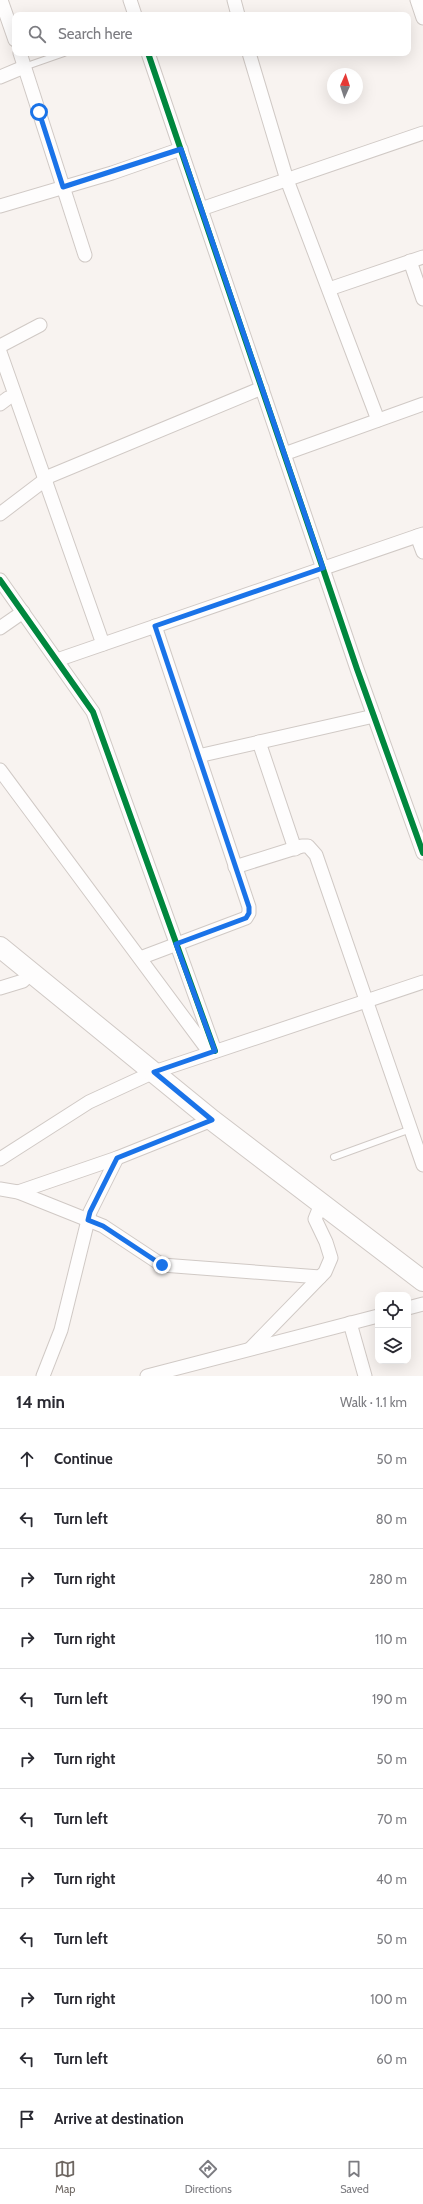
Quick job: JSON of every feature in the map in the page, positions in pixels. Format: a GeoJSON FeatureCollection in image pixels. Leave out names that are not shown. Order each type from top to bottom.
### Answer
{"type":"FeatureCollection","features":[{"type":"Feature","properties":{"kind":"main road"},"geometry":{"type":"LineString","coordinates":[[0,947],[212,1120],[423,1281]]}},
{"type":"Feature","properties":{"kind":"street"},"geometry":{"type":"LineString","coordinates":[[1,0],[12,31]]}},
{"type":"Feature","properties":{"kind":"street"},"geometry":{"type":"LineString","coordinates":[[130,0],[134,12]]}},
{"type":"Feature","properties":{"kind":"street"},"geometry":{"type":"LineString","coordinates":[[234,0],[237,12]]}},
{"type":"Feature","properties":{"kind":"street"},"geometry":{"type":"LineString","coordinates":[[417,0],[423,18]]}},
{"type":"Feature","properties":{"kind":"street"},"geometry":{"type":"LineString","coordinates":[[21,56],[85,255]]}},
{"type":"Feature","properties":{"kind":"street"},"geometry":{"type":"LineString","coordinates":[[149,56],[323,568],[423,853]]}},
{"type":"Feature","properties":{"kind":"street"},"geometry":{"type":"LineString","coordinates":[[250,56],[287,180],[378,420]]}},
{"type":"Feature","properties":{"kind":"street"},"geometry":{"type":"LineString","coordinates":[[0,77],[24,67]]}},
{"type":"Feature","properties":{"kind":"street"},"geometry":{"type":"LineString","coordinates":[[201,209],[423,133]]}},
{"type":"Feature","properties":{"kind":"street"},"geometry":{"type":"LineString","coordinates":[[0,206],[181,149]]}},
{"type":"Feature","properties":{"kind":"street"},"geometry":{"type":"LineString","coordinates":[[329,289],[423,257]]}},
{"type":"Feature","properties":{"kind":"street"},"geometry":{"type":"LineString","coordinates":[[410,261],[423,299]]}},
{"type":"Feature","properties":{"kind":"street"},"geometry":{"type":"LineString","coordinates":[[0,346],[40,325]]}},
{"type":"Feature","properties":{"kind":"street"},"geometry":{"type":"LineString","coordinates":[[0,352],[103,644]]}},
{"type":"Feature","properties":{"kind":"street"},"geometry":{"type":"LineString","coordinates":[[0,514],[44,480],[57,472],[262,388]]}},
{"type":"Feature","properties":{"kind":"street"},"geometry":{"type":"LineString","coordinates":[[284,454],[423,404]]}},
{"type":"Feature","properties":{"kind":"street"},"geometry":{"type":"LineString","coordinates":[[57,660],[420,535],[423,552]]}},
{"type":"Feature","properties":{"kind":"street"},"geometry":{"type":"LineString","coordinates":[[0,580],[93,712],[176,944],[212,1052]]}},
{"type":"Feature","properties":{"kind":"street"},"geometry":{"type":"LineString","coordinates":[[0,628],[23,612]]}},
{"type":"Feature","properties":{"kind":"street"},"geometry":{"type":"LineString","coordinates":[[140,958],[246,918],[249,913],[249,907],[155,626]]}},
{"type":"Feature","properties":{"kind":"street"},"geometry":{"type":"LineString","coordinates":[[198,756],[374,716]]}},
{"type":"Feature","properties":{"kind":"street"},"geometry":{"type":"LineString","coordinates":[[259,742],[295,849]]}},
{"type":"Feature","properties":{"kind":"street"},"geometry":{"type":"LineString","coordinates":[[0,770],[212,1052]]}},
{"type":"Feature","properties":{"kind":"street"},"geometry":{"type":"LineString","coordinates":[[235,867],[308,846],[316,855],[423,1165]]}},
{"type":"Feature","properties":{"kind":"street"},"geometry":{"type":"LineString","coordinates":[[0,988],[23,981],[32,972]]}},
{"type":"Feature","properties":{"kind":"street"},"geometry":{"type":"LineString","coordinates":[[0,1159],[89,1102],[154,1072],[423,982]]}},
{"type":"Feature","properties":{"kind":"street"},"geometry":{"type":"LineString","coordinates":[[18,1192],[117,1158],[212,1120]]}},
{"type":"Feature","properties":{"kind":"street"},"geometry":{"type":"LineString","coordinates":[[43,1376],[60,1330],[90,1212],[117,1158]]}},
{"type":"Feature","properties":{"kind":"street"},"geometry":{"type":"LineString","coordinates":[[0,1189],[18,1192],[103,1226],[162,1265],[320,1277]]}},
{"type":"Feature","properties":{"kind":"street"},"geometry":{"type":"LineString","coordinates":[[251,1349],[325,1272],[331,1258],[326,1242],[315,1219],[321,1204]]}},
{"type":"Feature","properties":{"kind":"street"},"geometry":{"type":"LineString","coordinates":[[411,1307],[423,1304]]}},
{"type":"Feature","properties":{"kind":"street"},"geometry":{"type":"LineString","coordinates":[[147,1376],[175,1372],[251,1349],[375,1317]]}},
{"type":"Feature","properties":{"kind":"street"},"geometry":{"type":"LineString","coordinates":[[350,1323],[365,1376]]}},
{"type":"Feature","properties":{"kind":"lane"},"geometry":{"type":"LineString","coordinates":[[24,67],[55,56]]}},
{"type":"Feature","properties":{"kind":"lane"},"geometry":{"type":"LineString","coordinates":[[334,1157],[411,1129]]}},
{"type":"Feature","properties":{"kind":"cycle path"},"geometry":{"type":"LineString","coordinates":[[149,56],[357,669],[423,853]]}},
{"type":"Feature","properties":{"kind":"cycle path"},"geometry":{"type":"LineString","coordinates":[[0,580],[93,712],[215,1051]]}},
{"type":"Feature","properties":{"kind":"route"},"geometry":{"type":"LineString","coordinates":[[39,112],[63,187],[112,173],[181,149],[323,568],[155,626],[249,907],[249,913],[246,918],[176,944],[215,1051],[154,1072],[212,1120],[117,1158],[90,1212],[88,1220],[103,1226],[139,1248],[162,1265]]}}]}
